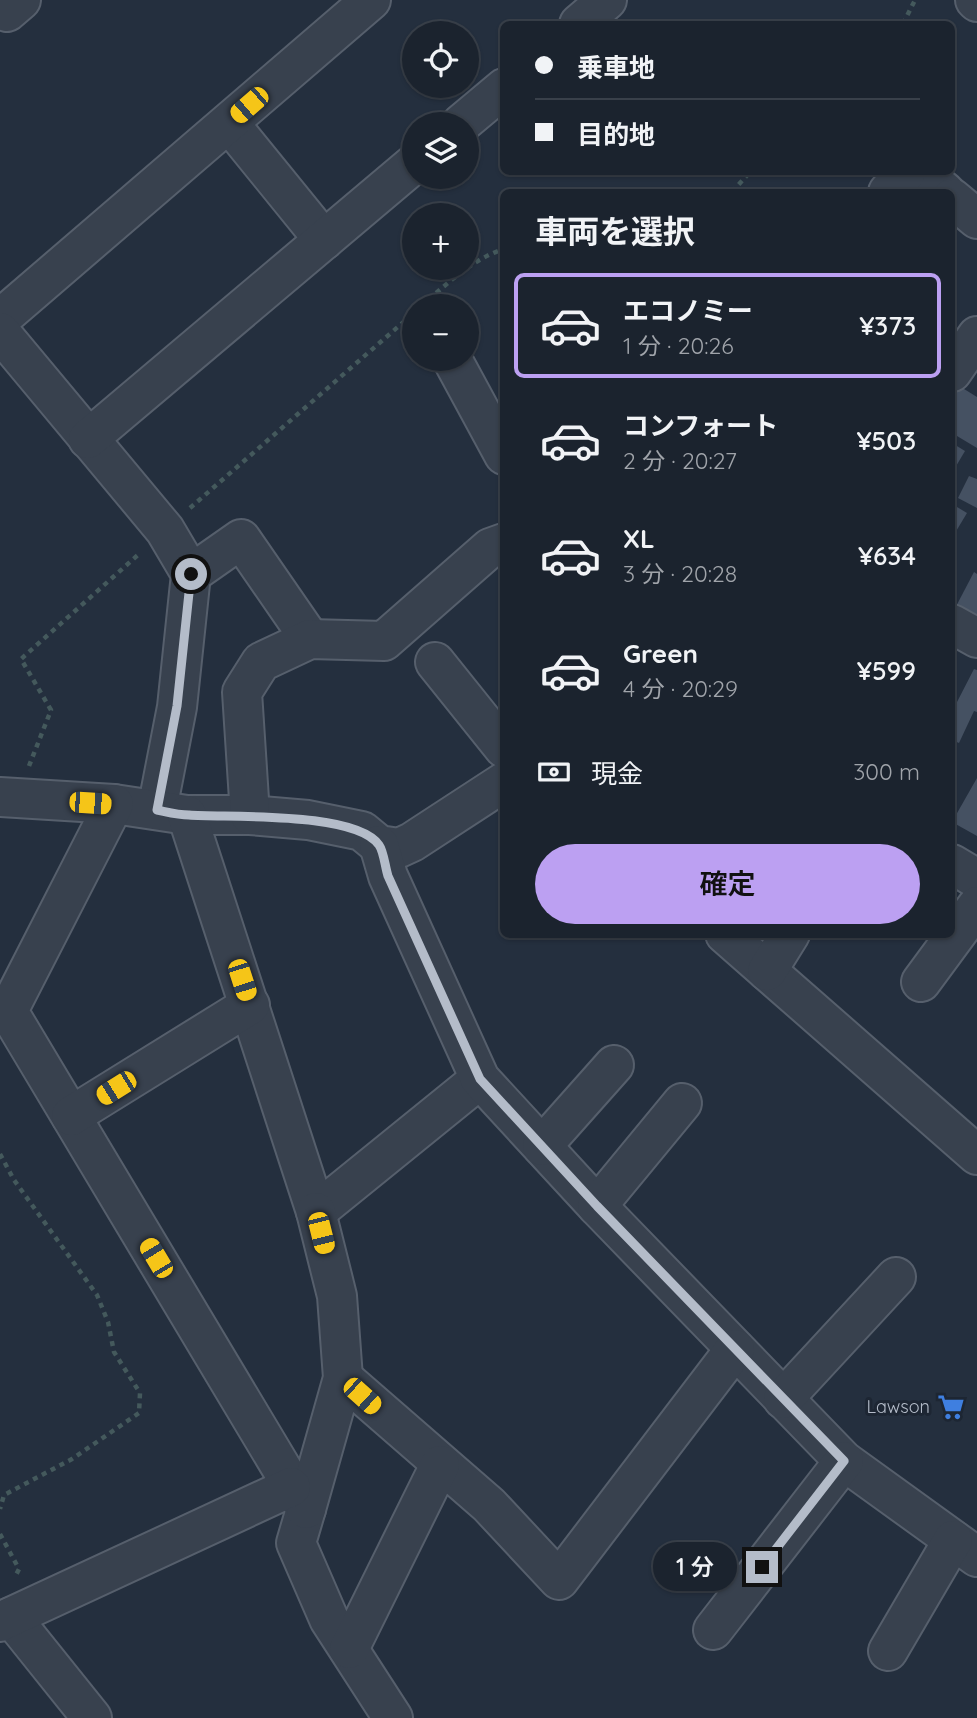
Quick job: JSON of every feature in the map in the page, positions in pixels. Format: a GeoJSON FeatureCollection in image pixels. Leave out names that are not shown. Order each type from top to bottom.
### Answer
{"type":"FeatureCollection","features":[{"type":"Feature","properties":{"kind":"street"},"geometry":{"type":"LineString","coordinates":[[0,2],[8,12],[21,0]]}},
{"type":"Feature","properties":{"kind":"street"},"geometry":{"type":"LineString","coordinates":[[0,319],[371,0]]}},
{"type":"Feature","properties":{"kind":"street"},"geometry":{"type":"LineString","coordinates":[[582,21],[607,0]]}},
{"type":"Feature","properties":{"kind":"street"},"geometry":{"type":"LineString","coordinates":[[475,112],[500,91]]}},
{"type":"Feature","properties":{"kind":"street"},"geometry":{"type":"LineString","coordinates":[[229,123],[324,240]]}},
{"type":"Feature","properties":{"kind":"street"},"geometry":{"type":"LineString","coordinates":[[88,439],[402,174]]}},
{"type":"Feature","properties":{"kind":"street"},"geometry":{"type":"LineString","coordinates":[[891,189],[903,175]]}},
{"type":"Feature","properties":{"kind":"street"},"geometry":{"type":"LineString","coordinates":[[925,175],[941,189]]}},
{"type":"Feature","properties":{"kind":"street"},"geometry":{"type":"LineString","coordinates":[[955,201],[977,219]]}},
{"type":"Feature","properties":{"kind":"street"},"geometry":{"type":"LineString","coordinates":[[0,332],[165,530],[191,574],[177,706],[172,812],[250,1005],[316,1212],[337,1296],[342,1378],[298,1498],[296,1543],[330,1619],[393,1718]]}},
{"type":"Feature","properties":{"kind":"street"},"geometry":{"type":"LineString","coordinates":[[955,368],[977,336]]}},
{"type":"Feature","properties":{"kind":"street"},"geometry":{"type":"LineString","coordinates":[[458,371],[500,448]]}},
{"type":"Feature","properties":{"kind":"street"},"geometry":{"type":"LineString","coordinates":[[955,374],[977,388]]}},
{"type":"Feature","properties":{"kind":"street"},"geometry":{"type":"LineString","coordinates":[[191,574],[241,539],[310,639]]}},
{"type":"Feature","properties":{"kind":"street"},"geometry":{"type":"LineString","coordinates":[[250,815],[242,692],[261,662],[310,639],[384,642],[490,548],[500,544]]}},
{"type":"Feature","properties":{"kind":"street"},"geometry":{"type":"LineString","coordinates":[[955,626],[977,638]]}},
{"type":"Feature","properties":{"kind":"street"},"geometry":{"type":"LineString","coordinates":[[435,662],[500,743]]}},
{"type":"Feature","properties":{"kind":"street"},"geometry":{"type":"LineString","coordinates":[[8,797],[114,804],[172,812],[308,820],[362,831],[379,845],[399,848],[500,785]]}},
{"type":"Feature","properties":{"kind":"street"},"geometry":{"type":"LineString","coordinates":[[114,804],[8,1011],[298,1498]]}},
{"type":"Feature","properties":{"kind":"street"},"geometry":{"type":"LineString","coordinates":[[379,845],[388,876],[480,1079],[597,1206],[844,1461],[965,1549],[888,1651]]}},
{"type":"Feature","properties":{"kind":"street"},"geometry":{"type":"LineString","coordinates":[[955,866],[977,879]]}},
{"type":"Feature","properties":{"kind":"street"},"geometry":{"type":"LineString","coordinates":[[955,935],[977,905]]}},
{"type":"Feature","properties":{"kind":"street"},"geometry":{"type":"LineString","coordinates":[[730,938],[977,1155]]}},
{"type":"Feature","properties":{"kind":"street"},"geometry":{"type":"LineString","coordinates":[[767,971],[788,938]]}},
{"type":"Feature","properties":{"kind":"street"},"geometry":{"type":"LineString","coordinates":[[921,982],[953,938]]}},
{"type":"Feature","properties":{"kind":"street"},"geometry":{"type":"LineString","coordinates":[[71,1116],[250,1005]]}},
{"type":"Feature","properties":{"kind":"street"},"geometry":{"type":"LineString","coordinates":[[542,1146],[614,1065]]}},
{"type":"Feature","properties":{"kind":"street"},"geometry":{"type":"LineString","coordinates":[[316,1212],[480,1079]]}},
{"type":"Feature","properties":{"kind":"street"},"geometry":{"type":"LineString","coordinates":[[597,1206],[682,1102]]}},
{"type":"Feature","properties":{"kind":"street"},"geometry":{"type":"LineString","coordinates":[[783,1399],[896,1277]]}},
{"type":"Feature","properties":{"kind":"street"},"geometry":{"type":"LineString","coordinates":[[342,1378],[489,1505],[559,1580],[735,1349]]}},
{"type":"Feature","properties":{"kind":"street"},"geometry":{"type":"LineString","coordinates":[[713,1630],[844,1461]]}},
{"type":"Feature","properties":{"kind":"street"},"geometry":{"type":"LineString","coordinates":[[349,1649],[440,1465]]}},
{"type":"Feature","properties":{"kind":"street"},"geometry":{"type":"LineString","coordinates":[[92,1718],[5,1619],[298,1498]]}},
{"type":"Feature","properties":{"kind":"path"},"geometry":{"type":"LineString","coordinates":[[904,21],[915,0]]}},
{"type":"Feature","properties":{"kind":"path"},"geometry":{"type":"LineString","coordinates":[[735,189],[747,175]]}},
{"type":"Feature","properties":{"kind":"path"},"geometry":{"type":"LineString","coordinates":[[435,294],[453,278],[500,250]]}},
{"type":"Feature","properties":{"kind":"path"},"geometry":{"type":"LineString","coordinates":[[8,797],[51,710],[21,659],[402,323]]}},
{"type":"Feature","properties":{"kind":"path"},"geometry":{"type":"LineString","coordinates":[[0,1154],[13,1180],[97,1295],[108,1322],[114,1352],[140,1393],[139,1413],[72,1459],[4,1495],[0,1509]]}},
{"type":"Feature","properties":{"kind":"path"},"geometry":{"type":"LineString","coordinates":[[0,1534],[19,1569],[15,1579]]}},
{"type":"Feature","properties":{"kind":"building"},"geometry":{"type":"Polygon","coordinates":[[[955,386],[977,397],[977,448],[955,435],[955,386]]]}},
{"type":"Feature","properties":{"kind":"building"},"geometry":{"type":"Polygon","coordinates":[[[955,445],[965,451],[955,468],[955,445]]]}},
{"type":"Feature","properties":{"kind":"building"},"geometry":{"type":"Polygon","coordinates":[[[969,476],[977,479],[977,508],[958,498],[969,476]]]}},
{"type":"Feature","properties":{"kind":"building"},"geometry":{"type":"Polygon","coordinates":[[[955,506],[967,513],[955,533],[955,506]]]}},
{"type":"Feature","properties":{"kind":"building"},"geometry":{"type":"Polygon","coordinates":[[[974,572],[977,574],[977,628],[955,616],[955,608],[974,572]]]}},
{"type":"Feature","properties":{"kind":"building"},"geometry":{"type":"Polygon","coordinates":[[[974,669],[977,670],[977,712],[974,711],[959,743],[955,741],[955,701],[957,702],[974,669]]]}},
{"type":"Feature","properties":{"kind":"building"},"geometry":{"type":"Polygon","coordinates":[[[977,778],[977,836],[955,824],[955,817],[977,778]]]}},
{"type":"Feature","properties":{"kind":"place","name":"Lawson"},"geometry":{"type":"Point","coordinates":[951,1407]}},
{"type":"Feature","properties":{"kind":"route"},"geometry":{"type":"LineString","coordinates":[[191,574],[177,706],[157,810],[187,815],[250,815],[308,820],[362,831],[379,845],[388,876],[480,1079],[597,1206],[844,1461],[762,1567]]}}]}
